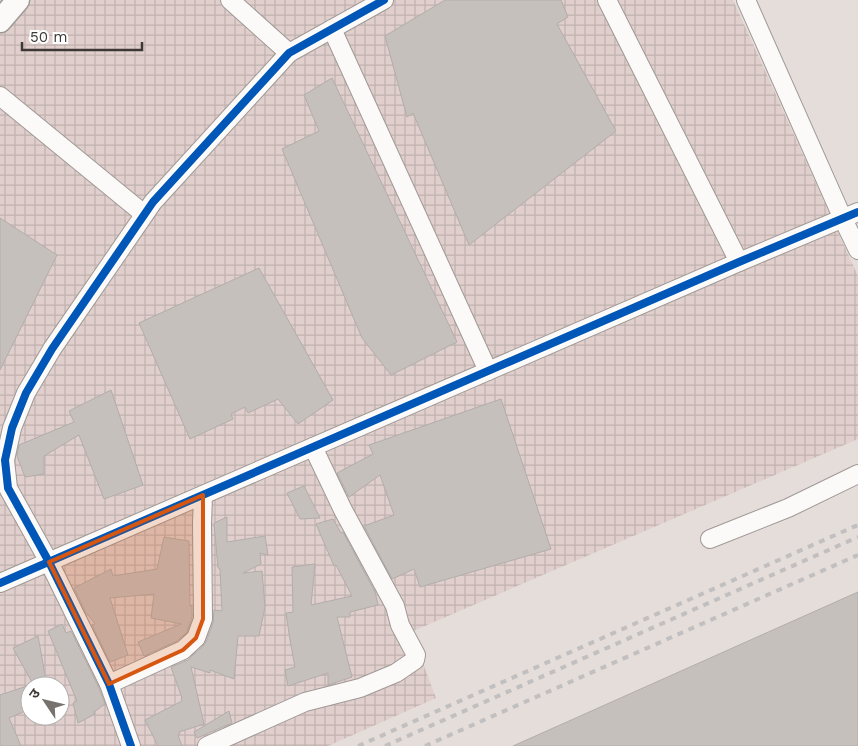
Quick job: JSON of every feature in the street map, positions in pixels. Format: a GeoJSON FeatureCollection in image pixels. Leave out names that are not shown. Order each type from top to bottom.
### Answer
{"type":"FeatureCollection","features":[{"type":"Feature","properties":{"kind":"street"},"geometry":{"type":"LineString","coordinates":[[0,21],[18,0]]}},
{"type":"Feature","properties":{"kind":"street"},"geometry":{"type":"LineString","coordinates":[[230,0],[289,54]]}},
{"type":"Feature","properties":{"kind":"street"},"geometry":{"type":"LineString","coordinates":[[131,746],[109,684],[49,562],[8,488],[5,460],[12,428],[26,394],[52,349],[153,202],[289,54],[384,0]]}},
{"type":"Feature","properties":{"kind":"street"},"geometry":{"type":"LineString","coordinates":[[607,0],[739,262]]}},
{"type":"Feature","properties":{"kind":"street"},"geometry":{"type":"LineString","coordinates":[[746,0],[850,215],[858,250]]}},
{"type":"Feature","properties":{"kind":"street"},"geometry":{"type":"LineString","coordinates":[[332,29],[488,371]]}},
{"type":"Feature","properties":{"kind":"street"},"geometry":{"type":"LineString","coordinates":[[0,96],[144,214]]}},
{"type":"Feature","properties":{"kind":"street"},"geometry":{"type":"LineString","coordinates":[[0,583],[850,215]]}},
{"type":"Feature","properties":{"kind":"street"},"geometry":{"type":"LineString","coordinates":[[207,746],[305,702],[360,688],[396,673],[415,660],[416,655],[400,624],[395,606],[343,510],[313,447]]}},
{"type":"Feature","properties":{"kind":"street"},"geometry":{"type":"LineString","coordinates":[[710,539],[788,508],[858,474]]}},
{"type":"Feature","properties":{"kind":"street"},"geometry":{"type":"LineString","coordinates":[[109,684],[183,650],[196,638],[203,619],[203,495]]}},
{"type":"Feature","properties":{"kind":"highlighted area"},"geometry":{"type":"Polygon","coordinates":[[[203,495],[203,619],[196,638],[183,650],[109,684],[49,562],[203,495]]]}},
{"type":"Feature","properties":{"kind":"shaded area"},"geometry":{"type":"Polygon","coordinates":[[[0,0],[733,0],[858,276],[858,439],[411,632],[436,698],[328,746],[0,746],[0,0]]]}},
{"type":"Feature","properties":{"kind":"building"},"geometry":{"type":"Polygon","coordinates":[[[445,0],[561,0],[568,17],[557,24],[616,131],[469,245],[413,113],[407,117],[385,36],[445,0]]]}},
{"type":"Feature","properties":{"kind":"building"},"geometry":{"type":"Polygon","coordinates":[[[332,78],[457,342],[391,375],[362,338],[282,149],[319,131],[304,95],[332,78]]]}},
{"type":"Feature","properties":{"kind":"building"},"geometry":{"type":"Polygon","coordinates":[[[0,218],[57,255],[0,370],[0,218]]]}},
{"type":"Feature","properties":{"kind":"building"},"geometry":{"type":"Polygon","coordinates":[[[259,268],[333,400],[298,424],[278,399],[248,413],[245,407],[231,414],[233,419],[190,439],[139,323],[259,268]]]}},
{"type":"Feature","properties":{"kind":"building"},"geometry":{"type":"Polygon","coordinates":[[[111,390],[143,485],[104,499],[79,435],[44,456],[44,474],[25,477],[17,456],[19,445],[74,422],[69,411],[111,390]]]}},
{"type":"Feature","properties":{"kind":"building"},"geometry":{"type":"Polygon","coordinates":[[[501,399],[551,549],[420,587],[414,569],[392,579],[364,526],[394,515],[380,475],[349,497],[337,473],[373,454],[369,445],[501,399]]]}},
{"type":"Feature","properties":{"kind":"building"},"geometry":{"type":"Polygon","coordinates":[[[304,486],[320,518],[300,519],[287,493],[304,486]]]}},
{"type":"Feature","properties":{"kind":"building"},"geometry":{"type":"Polygon","coordinates":[[[227,517],[227,542],[265,536],[268,555],[260,553],[261,564],[243,573],[262,571],[265,607],[259,636],[238,636],[234,679],[210,670],[210,673],[191,667],[204,724],[179,732],[180,734],[178,735],[182,746],[158,746],[145,720],[182,701],[171,667],[188,660],[203,646],[213,623],[214,610],[222,611],[220,569],[218,568],[214,523],[227,517]]]}},
{"type":"Feature","properties":{"kind":"building"},"geometry":{"type":"Polygon","coordinates":[[[333,519],[341,533],[343,532],[375,592],[378,605],[350,612],[350,617],[337,617],[352,677],[328,685],[328,673],[288,686],[285,670],[295,667],[286,613],[293,612],[292,567],[315,564],[311,605],[352,596],[336,565],[334,566],[316,524],[333,519]]]}},
{"type":"Feature","properties":{"kind":"building"},"geometry":{"type":"Polygon","coordinates":[[[164,537],[189,541],[190,606],[192,606],[192,617],[187,632],[177,641],[144,656],[138,642],[181,624],[151,618],[154,594],[110,598],[128,655],[110,662],[92,625],[95,624],[85,611],[74,588],[111,569],[113,576],[157,569],[164,537]]]}},
{"type":"Feature","properties":{"kind":"building"},"geometry":{"type":"Polygon","coordinates":[[[858,592],[858,746],[513,746],[858,592]]]}},
{"type":"Feature","properties":{"kind":"building"},"geometry":{"type":"Polygon","coordinates":[[[62,624],[66,633],[71,631],[105,704],[94,712],[95,714],[78,723],[73,703],[77,701],[70,684],[70,676],[67,676],[48,631],[62,624]]]}},
{"type":"Feature","properties":{"kind":"building"},"geometry":{"type":"Polygon","coordinates":[[[38,636],[45,676],[28,676],[13,648],[38,636]]]}},
{"type":"Feature","properties":{"kind":"building"},"geometry":{"type":"Polygon","coordinates":[[[20,688],[20,713],[9,718],[21,746],[0,746],[0,695],[20,688]]]}},
{"type":"Feature","properties":{"kind":"building"},"geometry":{"type":"Polygon","coordinates":[[[229,711],[232,723],[197,738],[194,732],[229,711]]]}},
{"type":"Feature","properties":{"kind":"railway"},"geometry":{"type":"LineString","coordinates":[[358,746],[858,525]]}},
{"type":"Feature","properties":{"kind":"railway"},"geometry":{"type":"LineString","coordinates":[[385,746],[858,537]]}},
{"type":"Feature","properties":{"kind":"railway"},"geometry":{"type":"LineString","coordinates":[[425,746],[858,555]]}},
{"type":"Feature","properties":{"kind":"cycle path"},"geometry":{"type":"LineString","coordinates":[[131,746],[109,684],[49,562],[8,488],[5,460],[12,428],[26,393],[52,349],[153,202],[289,53],[384,0]]}},
{"type":"Feature","properties":{"kind":"cycle path"},"geometry":{"type":"LineString","coordinates":[[0,583],[858,212]]}}]}
